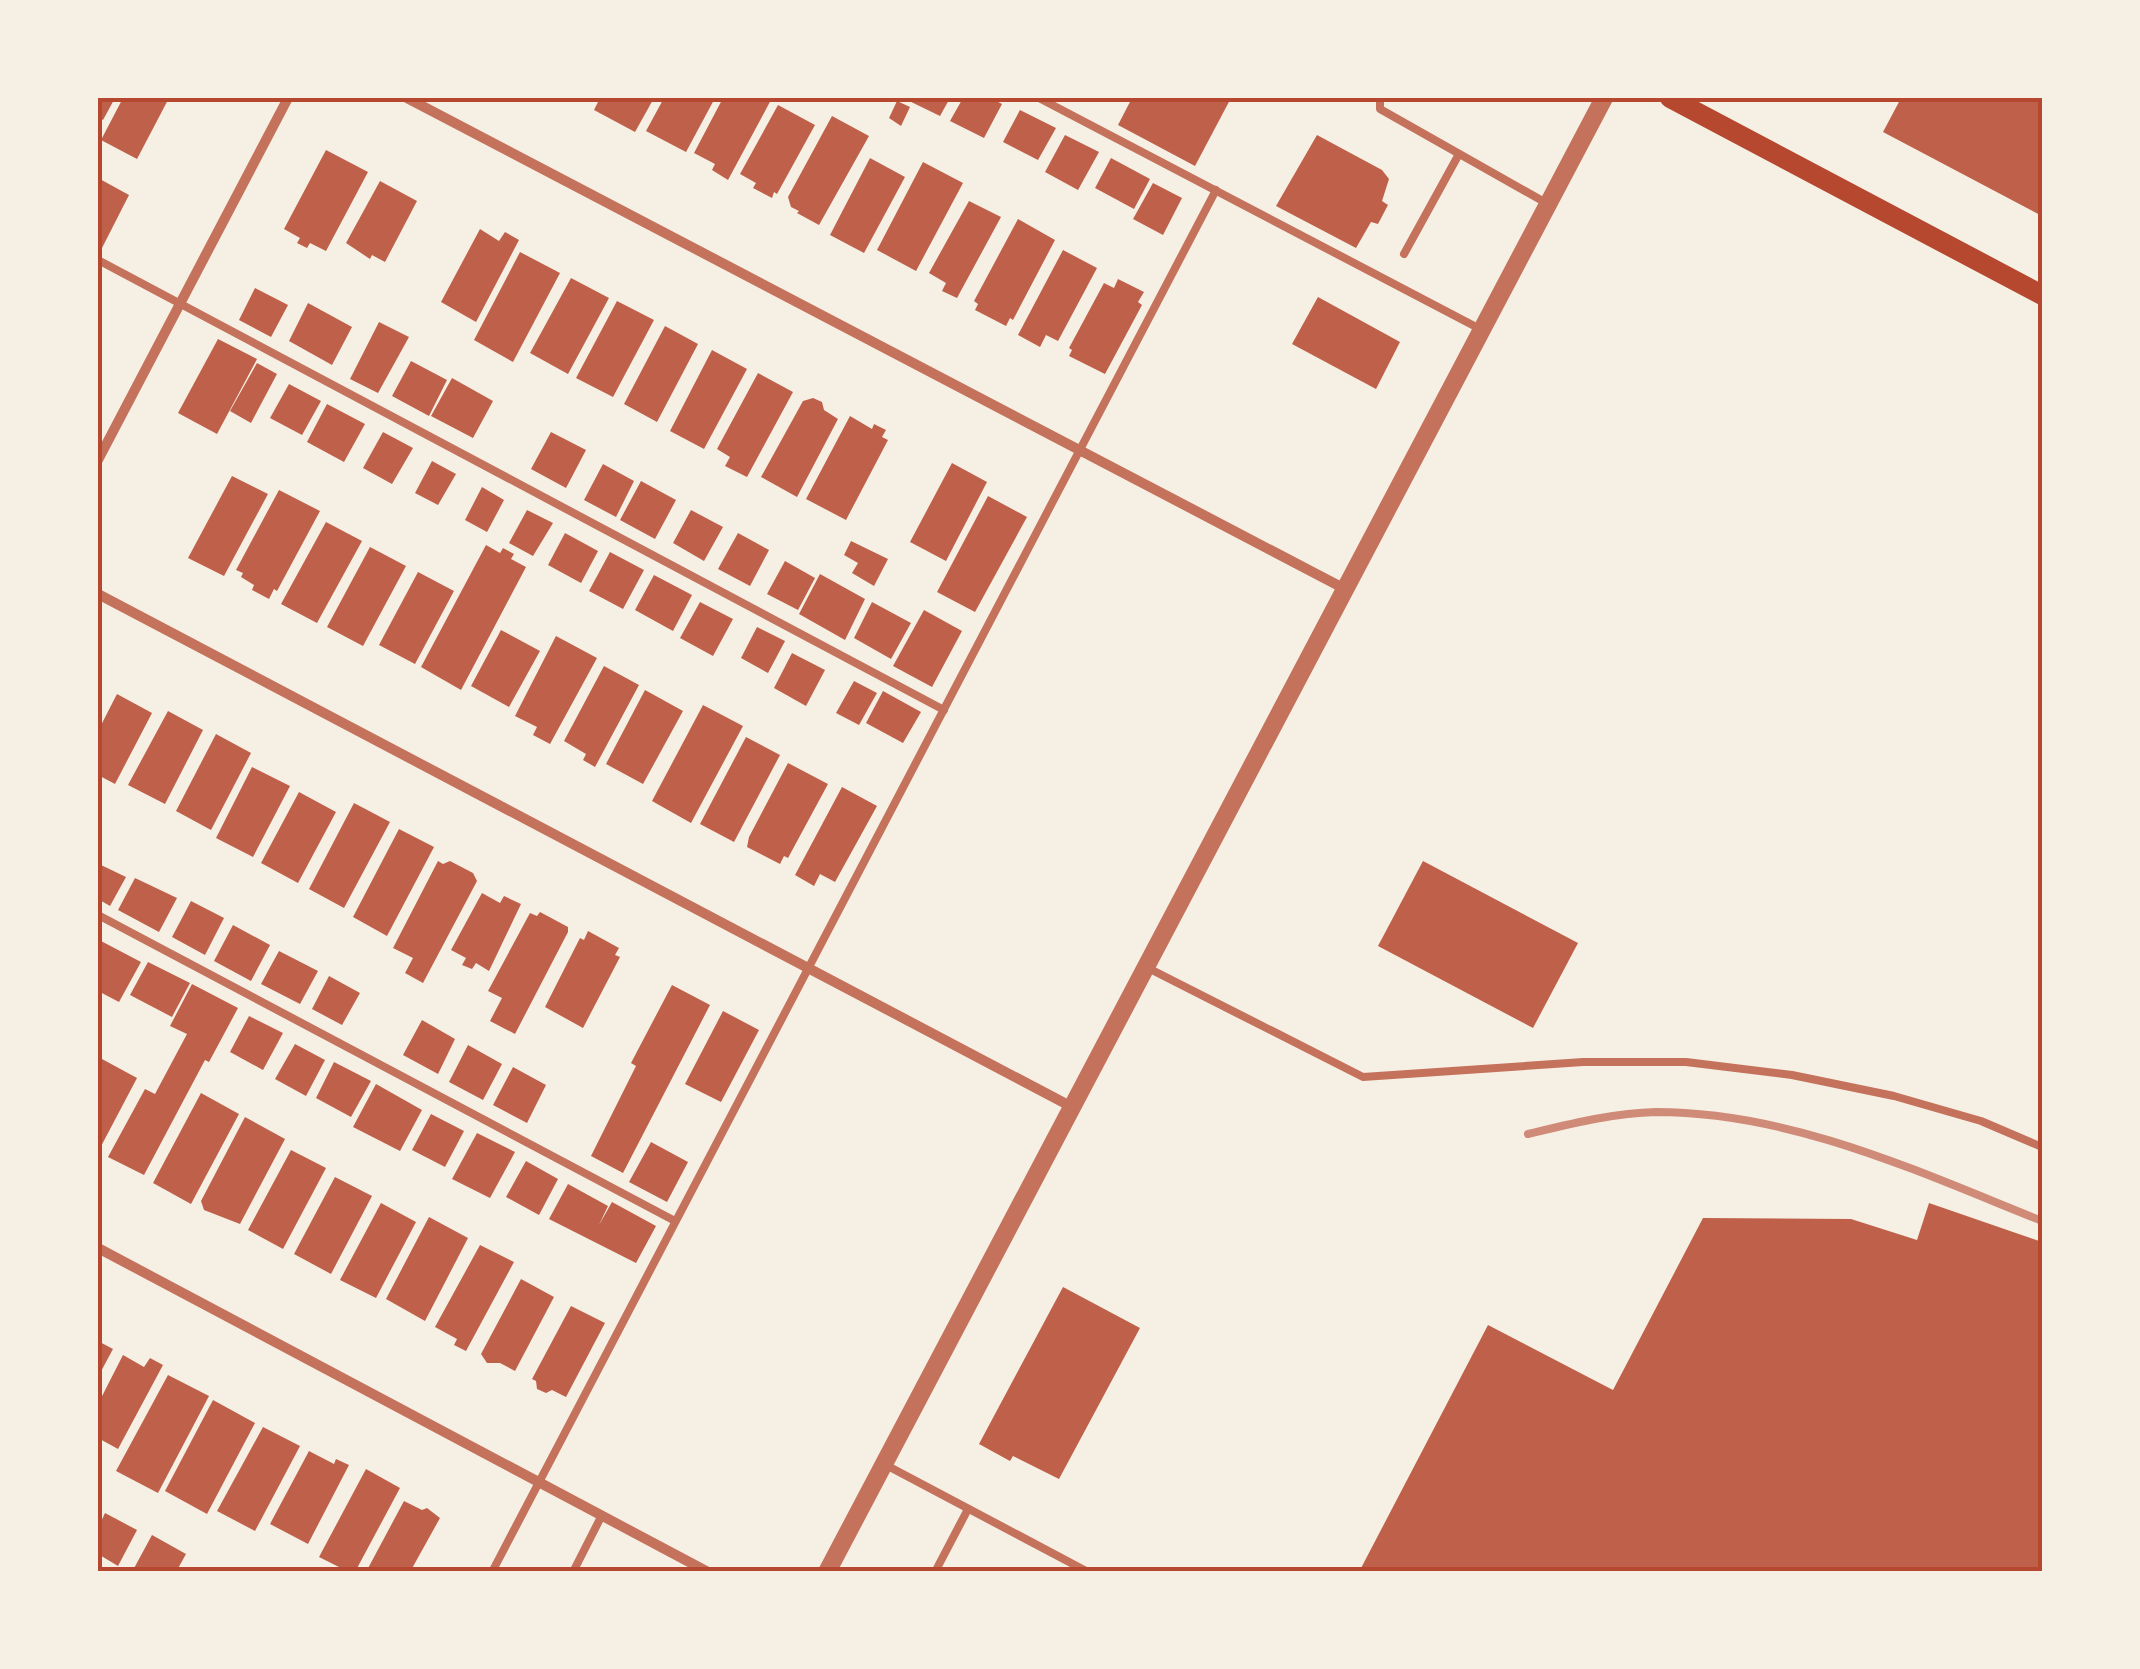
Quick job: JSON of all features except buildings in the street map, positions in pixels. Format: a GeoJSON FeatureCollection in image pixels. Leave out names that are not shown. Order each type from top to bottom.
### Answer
{"type":"FeatureCollection","features":[{"type":"Feature","properties":{"kind":"main road"},"geometry":{"type":"LineString","coordinates":[[1670,98],[2042,295]]}},
{"type":"Feature","properties":{"kind":"street"},"geometry":{"type":"LineString","coordinates":[[98,460],[288,98]]}},
{"type":"Feature","properties":{"kind":"street"},"geometry":{"type":"LineString","coordinates":[[407,98],[1345,589]]}},
{"type":"Feature","properties":{"kind":"street"},"geometry":{"type":"LineString","coordinates":[[827,1572],[1604,98]]}},
{"type":"Feature","properties":{"kind":"street"},"geometry":{"type":"LineString","coordinates":[[98,594],[1072,1108]]}},
{"type":"Feature","properties":{"kind":"street"},"geometry":{"type":"LineString","coordinates":[[98,1248],[704,1571]]}},
{"type":"Feature","properties":{"kind":"lane"},"geometry":{"type":"LineString","coordinates":[[1039,98],[1482,330]]}},
{"type":"Feature","properties":{"kind":"lane"},"geometry":{"type":"LineString","coordinates":[[1380,98],[1380,109],[1548,204]]}},
{"type":"Feature","properties":{"kind":"lane"},"geometry":{"type":"LineString","coordinates":[[1404,254],[1460,154]]}},
{"type":"Feature","properties":{"kind":"lane"},"geometry":{"type":"LineString","coordinates":[[492,1572],[1216,190]]}},
{"type":"Feature","properties":{"kind":"lane"},"geometry":{"type":"LineString","coordinates":[[98,260],[944,710]]}},
{"type":"Feature","properties":{"kind":"lane"},"geometry":{"type":"LineString","coordinates":[[98,915],[675,1221]]}},
{"type":"Feature","properties":{"kind":"lane"},"geometry":{"type":"LineString","coordinates":[[1146,966],[1363,1077],[1583,1062],[1686,1062],[1792,1076],[1894,1096],[1981,1121],[2042,1146]]}},
{"type":"Feature","properties":{"kind":"lane"},"geometry":{"type":"LineString","coordinates":[[884,1464],[1088,1572]]}},
{"type":"Feature","properties":{"kind":"lane"},"geometry":{"type":"LineString","coordinates":[[935,1572],[968,1508]]}},
{"type":"Feature","properties":{"kind":"lane"},"geometry":{"type":"LineString","coordinates":[[572,1572],[602,1516]]}},
{"type":"Feature","properties":{"kind":"railway"},"geometry":{"type":"LineString","coordinates":[[1528,1134],[1656,1112],[1756,1122],[1854,1148],[2042,1221]]}}]}
